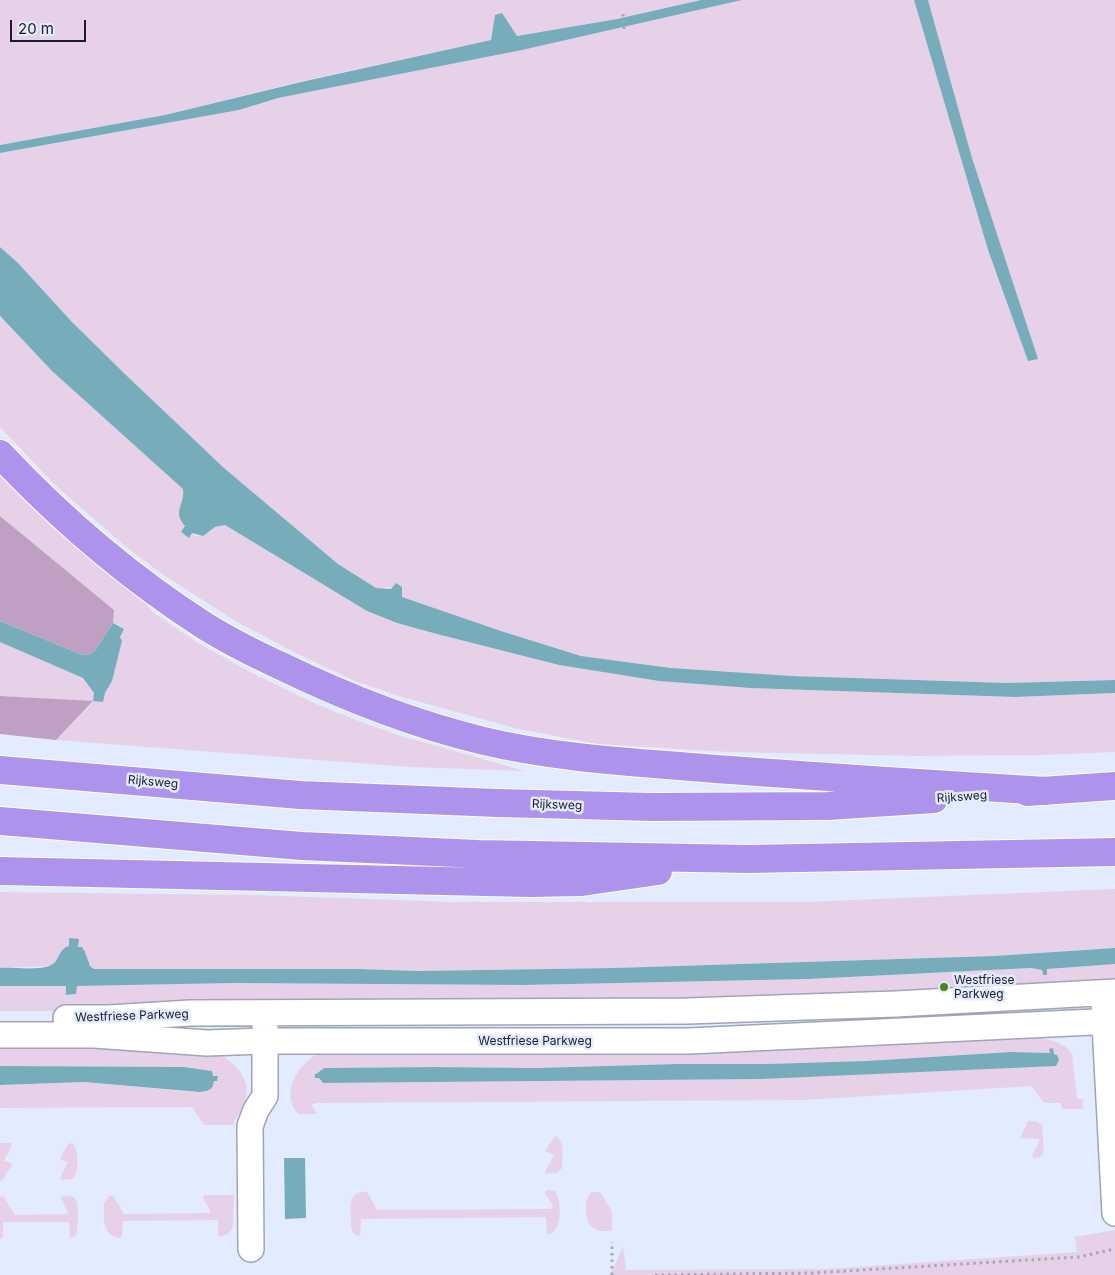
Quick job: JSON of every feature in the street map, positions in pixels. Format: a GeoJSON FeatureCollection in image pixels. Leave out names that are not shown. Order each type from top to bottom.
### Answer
{"type":"FeatureCollection","features":[{"type":"Feature","properties":{"kind":"highway"},"geometry":{"type":"LineString","coordinates":[[0,454],[93,544],[143,583],[206,627],[338,693],[420,723],[484,741],[625,762],[1046,791]]}},
{"type":"Feature","properties":{"kind":"highway","name":"Rijksweg"},"geometry":{"type":"LineString","coordinates":[[0,770],[300,795],[652,807],[828,806],[1115,786]]}},
{"type":"Feature","properties":{"kind":"highway"},"geometry":{"type":"LineString","coordinates":[[0,821],[302,846],[478,854],[748,859],[1115,852]]}},
{"type":"Feature","properties":{"kind":"highway"},"geometry":{"type":"LineString","coordinates":[[0,871],[530,883],[582,882],[748,859]]}},
{"type":"Feature","properties":{"kind":"street","name":"Westfriese Parkweg"},"geometry":{"type":"LineString","coordinates":[[0,1019],[109,1018],[190,1013],[687,1011],[896,1004],[1109,992],[1110,1021],[689,1041],[265,1041],[207,1043],[94,1035],[0,1035]]}},
{"type":"Feature","properties":{"kind":"street"},"geometry":{"type":"LineString","coordinates":[[251,1249],[250,1126],[256,1110],[265,1096],[265,1013]]}},
{"type":"Feature","properties":{"kind":"street"},"geometry":{"type":"LineString","coordinates":[[1110,1021],[1115,1213]]}},
{"type":"Feature","properties":{"kind":"path"},"geometry":{"type":"LineString","coordinates":[[624,14],[624,29]]}},
{"type":"Feature","properties":{"kind":"path"},"geometry":{"type":"LineString","coordinates":[[612,1242],[612,1275]]}},
{"type":"Feature","properties":{"kind":"path"},"geometry":{"type":"LineString","coordinates":[[655,1275],[823,1273],[1078,1257],[1115,1249]]}},
{"type":"Feature","properties":{"kind":"shaded area"},"geometry":{"type":"Polygon","coordinates":[[[0,0],[701,0],[617,19],[516,36],[495,15],[491,40],[302,81],[165,115],[0,145],[0,0]]]}},
{"type":"Feature","properties":{"kind":"shaded area"},"geometry":{"type":"Polygon","coordinates":[[[742,0],[914,0],[988,250],[1028,361],[928,0],[1115,0],[1115,680],[1007,683],[792,676],[671,668],[581,656],[402,597],[402,587],[376,588],[338,564],[224,468],[72,322],[18,263],[0,247],[0,153],[239,110],[278,98],[522,50],[742,0]]]}},
{"type":"Feature","properties":{"kind":"shaded area"},"geometry":{"type":"Polygon","coordinates":[[[0,317],[52,371],[183,489],[185,526],[181,532],[189,538],[192,533],[198,537],[200,535],[203,536],[215,527],[225,525],[367,611],[397,623],[559,665],[659,681],[750,688],[1015,697],[1115,693],[1115,752],[1042,755],[916,756],[729,752],[597,744],[519,729],[402,697],[355,681],[237,622],[162,574],[126,547],[53,483],[0,427],[0,317]]]}},
{"type":"Feature","properties":{"kind":"shaded area"},"geometry":{"type":"Polygon","coordinates":[[[0,468],[141,598],[155,614],[198,643],[250,672],[316,704],[361,722],[401,736],[525,771],[410,767],[56,740],[93,702],[0,696],[0,642],[83,678],[103,702],[105,693],[112,681],[122,641],[120,637],[124,629],[113,623],[114,610],[0,516],[0,468]]]}},
{"type":"Feature","properties":{"kind":"shaded area"},"geometry":{"type":"Polygon","coordinates":[[[0,516],[114,610],[113,623],[95,651],[88,655],[80,654],[0,621],[0,516]]]}},
{"type":"Feature","properties":{"kind":"shaded area"},"geometry":{"type":"Polygon","coordinates":[[[0,696],[93,701],[56,740],[0,734],[0,696]]]}},
{"type":"Feature","properties":{"kind":"shaded area"},"geometry":{"type":"Polygon","coordinates":[[[1115,889],[1115,948],[994,956],[614,968],[417,971],[359,969],[94,969],[69,946],[51,966],[0,968],[0,892],[250,895],[455,902],[806,902],[1115,889]]]}},
{"type":"Feature","properties":{"kind":"shaded area"},"geometry":{"type":"Polygon","coordinates":[[[1115,964],[1115,983],[785,1001],[118,1011],[0,1011],[0,986],[66,986],[66,995],[76,994],[76,986],[234,983],[524,985],[808,979],[1031,968],[1042,970],[1043,975],[1047,975],[1046,969],[1115,964]]]}},
{"type":"Feature","properties":{"kind":"shaded area"},"geometry":{"type":"Polygon","coordinates":[[[1041,1033],[1042,1038],[1055,1041],[1070,1050],[1077,1099],[1083,1099],[1083,1109],[1063,1109],[1060,1103],[1044,1103],[1032,1086],[803,1100],[315,1103],[312,1105],[317,1114],[298,1114],[290,1097],[294,1079],[305,1063],[320,1052],[1041,1033]],[[1053,1049],[1050,1053],[1011,1052],[866,1061],[766,1064],[677,1064],[536,1068],[324,1068],[315,1074],[323,1083],[762,1079],[1054,1054],[1053,1049]]]}},
{"type":"Feature","properties":{"kind":"shaded area"},"geometry":{"type":"Polygon","coordinates":[[[0,1043],[218,1053],[238,1069],[247,1090],[246,1099],[234,1125],[204,1125],[192,1107],[0,1108],[0,1085],[84,1082],[195,1092],[213,1085],[214,1080],[218,1076],[213,1076],[211,1071],[184,1067],[0,1066],[0,1043]]]}},
{"type":"Feature","properties":{"kind":"shaded area"},"geometry":{"type":"Polygon","coordinates":[[[1028,1121],[1036,1121],[1042,1125],[1044,1151],[1040,1157],[1034,1158],[1032,1156],[1039,1139],[1020,1138],[1028,1121]]]}},
{"type":"Feature","properties":{"kind":"shaded area"},"geometry":{"type":"Polygon","coordinates":[[[555,1136],[562,1146],[562,1168],[557,1173],[546,1174],[545,1172],[554,1155],[545,1151],[555,1136]]]}},
{"type":"Feature","properties":{"kind":"shaded area"},"geometry":{"type":"Polygon","coordinates":[[[0,1143],[11,1143],[12,1145],[4,1161],[12,1165],[2,1181],[0,1180],[0,1143]]]}},
{"type":"Feature","properties":{"kind":"shaded area"},"geometry":{"type":"Polygon","coordinates":[[[69,1143],[75,1147],[78,1161],[73,1179],[62,1180],[60,1178],[68,1162],[60,1158],[69,1143]]]}},
{"type":"Feature","properties":{"kind":"shaded area"},"geometry":{"type":"Polygon","coordinates":[[[546,1190],[555,1191],[560,1209],[556,1229],[552,1233],[547,1234],[546,1217],[361,1219],[360,1236],[355,1235],[352,1229],[351,1203],[354,1196],[361,1192],[367,1192],[377,1210],[551,1209],[553,1206],[545,1193],[546,1190]]]}},
{"type":"Feature","properties":{"kind":"shaded area"},"geometry":{"type":"Polygon","coordinates":[[[592,1192],[600,1192],[612,1211],[612,1229],[610,1231],[598,1230],[589,1223],[586,1203],[587,1198],[592,1192]]]}},
{"type":"Feature","properties":{"kind":"shaded area"},"geometry":{"type":"Polygon","coordinates":[[[204,1195],[234,1195],[233,1226],[226,1235],[219,1237],[218,1220],[123,1221],[122,1236],[120,1238],[109,1233],[105,1225],[104,1203],[109,1196],[113,1196],[124,1214],[209,1213],[210,1211],[203,1198],[204,1195]]]}},
{"type":"Feature","properties":{"kind":"shaded area"},"geometry":{"type":"Polygon","coordinates":[[[3,1196],[15,1215],[67,1214],[68,1212],[61,1197],[73,1197],[78,1207],[76,1236],[70,1238],[69,1222],[3,1222],[3,1237],[0,1239],[0,1197],[3,1196]]]}},
{"type":"Feature","properties":{"kind":"shaded area"},"geometry":{"type":"Polygon","coordinates":[[[1115,1230],[1115,1275],[610,1275],[623,1247],[626,1270],[827,1269],[1077,1252],[1075,1237],[1115,1230]]]}},
{"type":"Feature","properties":{"kind":"water"},"geometry":{"type":"Polygon","coordinates":[[[701,0],[742,0],[522,50],[278,98],[239,110],[0,153],[0,145],[165,115],[301,82],[491,40],[495,15],[502,13],[517,36],[617,19],[701,0]]]}},
{"type":"Feature","properties":{"kind":"water"},"geometry":{"type":"Polygon","coordinates":[[[914,0],[928,0],[972,158],[1038,359],[1028,361],[988,250],[914,0]]]}},
{"type":"Feature","properties":{"kind":"water"},"geometry":{"type":"Polygon","coordinates":[[[0,247],[18,263],[72,322],[224,468],[338,564],[376,588],[391,589],[396,583],[402,587],[402,597],[581,656],[671,668],[792,676],[1007,683],[1115,680],[1115,693],[1015,697],[750,688],[659,681],[559,665],[397,623],[367,611],[225,525],[215,527],[203,536],[192,533],[189,538],[181,532],[185,526],[179,516],[183,489],[52,371],[0,316],[0,247]]]}},
{"type":"Feature","properties":{"kind":"water"},"geometry":{"type":"Polygon","coordinates":[[[0,621],[80,654],[88,655],[95,651],[113,623],[124,629],[120,637],[122,641],[112,681],[105,693],[103,702],[93,701],[94,693],[83,678],[0,642],[0,621]]]}},
{"type":"Feature","properties":{"kind":"water"},"geometry":{"type":"Polygon","coordinates":[[[69,938],[79,939],[78,947],[82,947],[90,966],[94,969],[359,969],[417,971],[614,968],[994,956],[1115,948],[1115,964],[1047,969],[1047,975],[1043,975],[1042,970],[1031,968],[808,979],[524,985],[234,983],[77,986],[76,994],[66,995],[66,986],[0,986],[0,968],[34,968],[51,965],[63,950],[69,946],[69,938]]]}},
{"type":"Feature","properties":{"kind":"water"},"geometry":{"type":"Polygon","coordinates":[[[1053,1048],[1054,1054],[1057,1055],[1059,1060],[1056,1066],[762,1079],[323,1083],[319,1078],[315,1078],[315,1074],[324,1068],[536,1068],[677,1064],[766,1064],[866,1061],[1011,1052],[1050,1053],[1049,1049],[1053,1048]]]}},
{"type":"Feature","properties":{"kind":"water"},"geometry":{"type":"Polygon","coordinates":[[[0,1066],[184,1067],[212,1071],[213,1076],[218,1076],[217,1081],[214,1081],[211,1088],[200,1092],[84,1082],[0,1085],[0,1066]]]}},
{"type":"Feature","properties":{"kind":"water"},"geometry":{"type":"Polygon","coordinates":[[[284,1158],[305,1158],[306,1218],[285,1219],[284,1158]]]}},
{"type":"Feature","properties":{"kind":"place","name":"Westfriese Parkweg"},"geometry":{"type":"Point","coordinates":[944,987]}}]}
